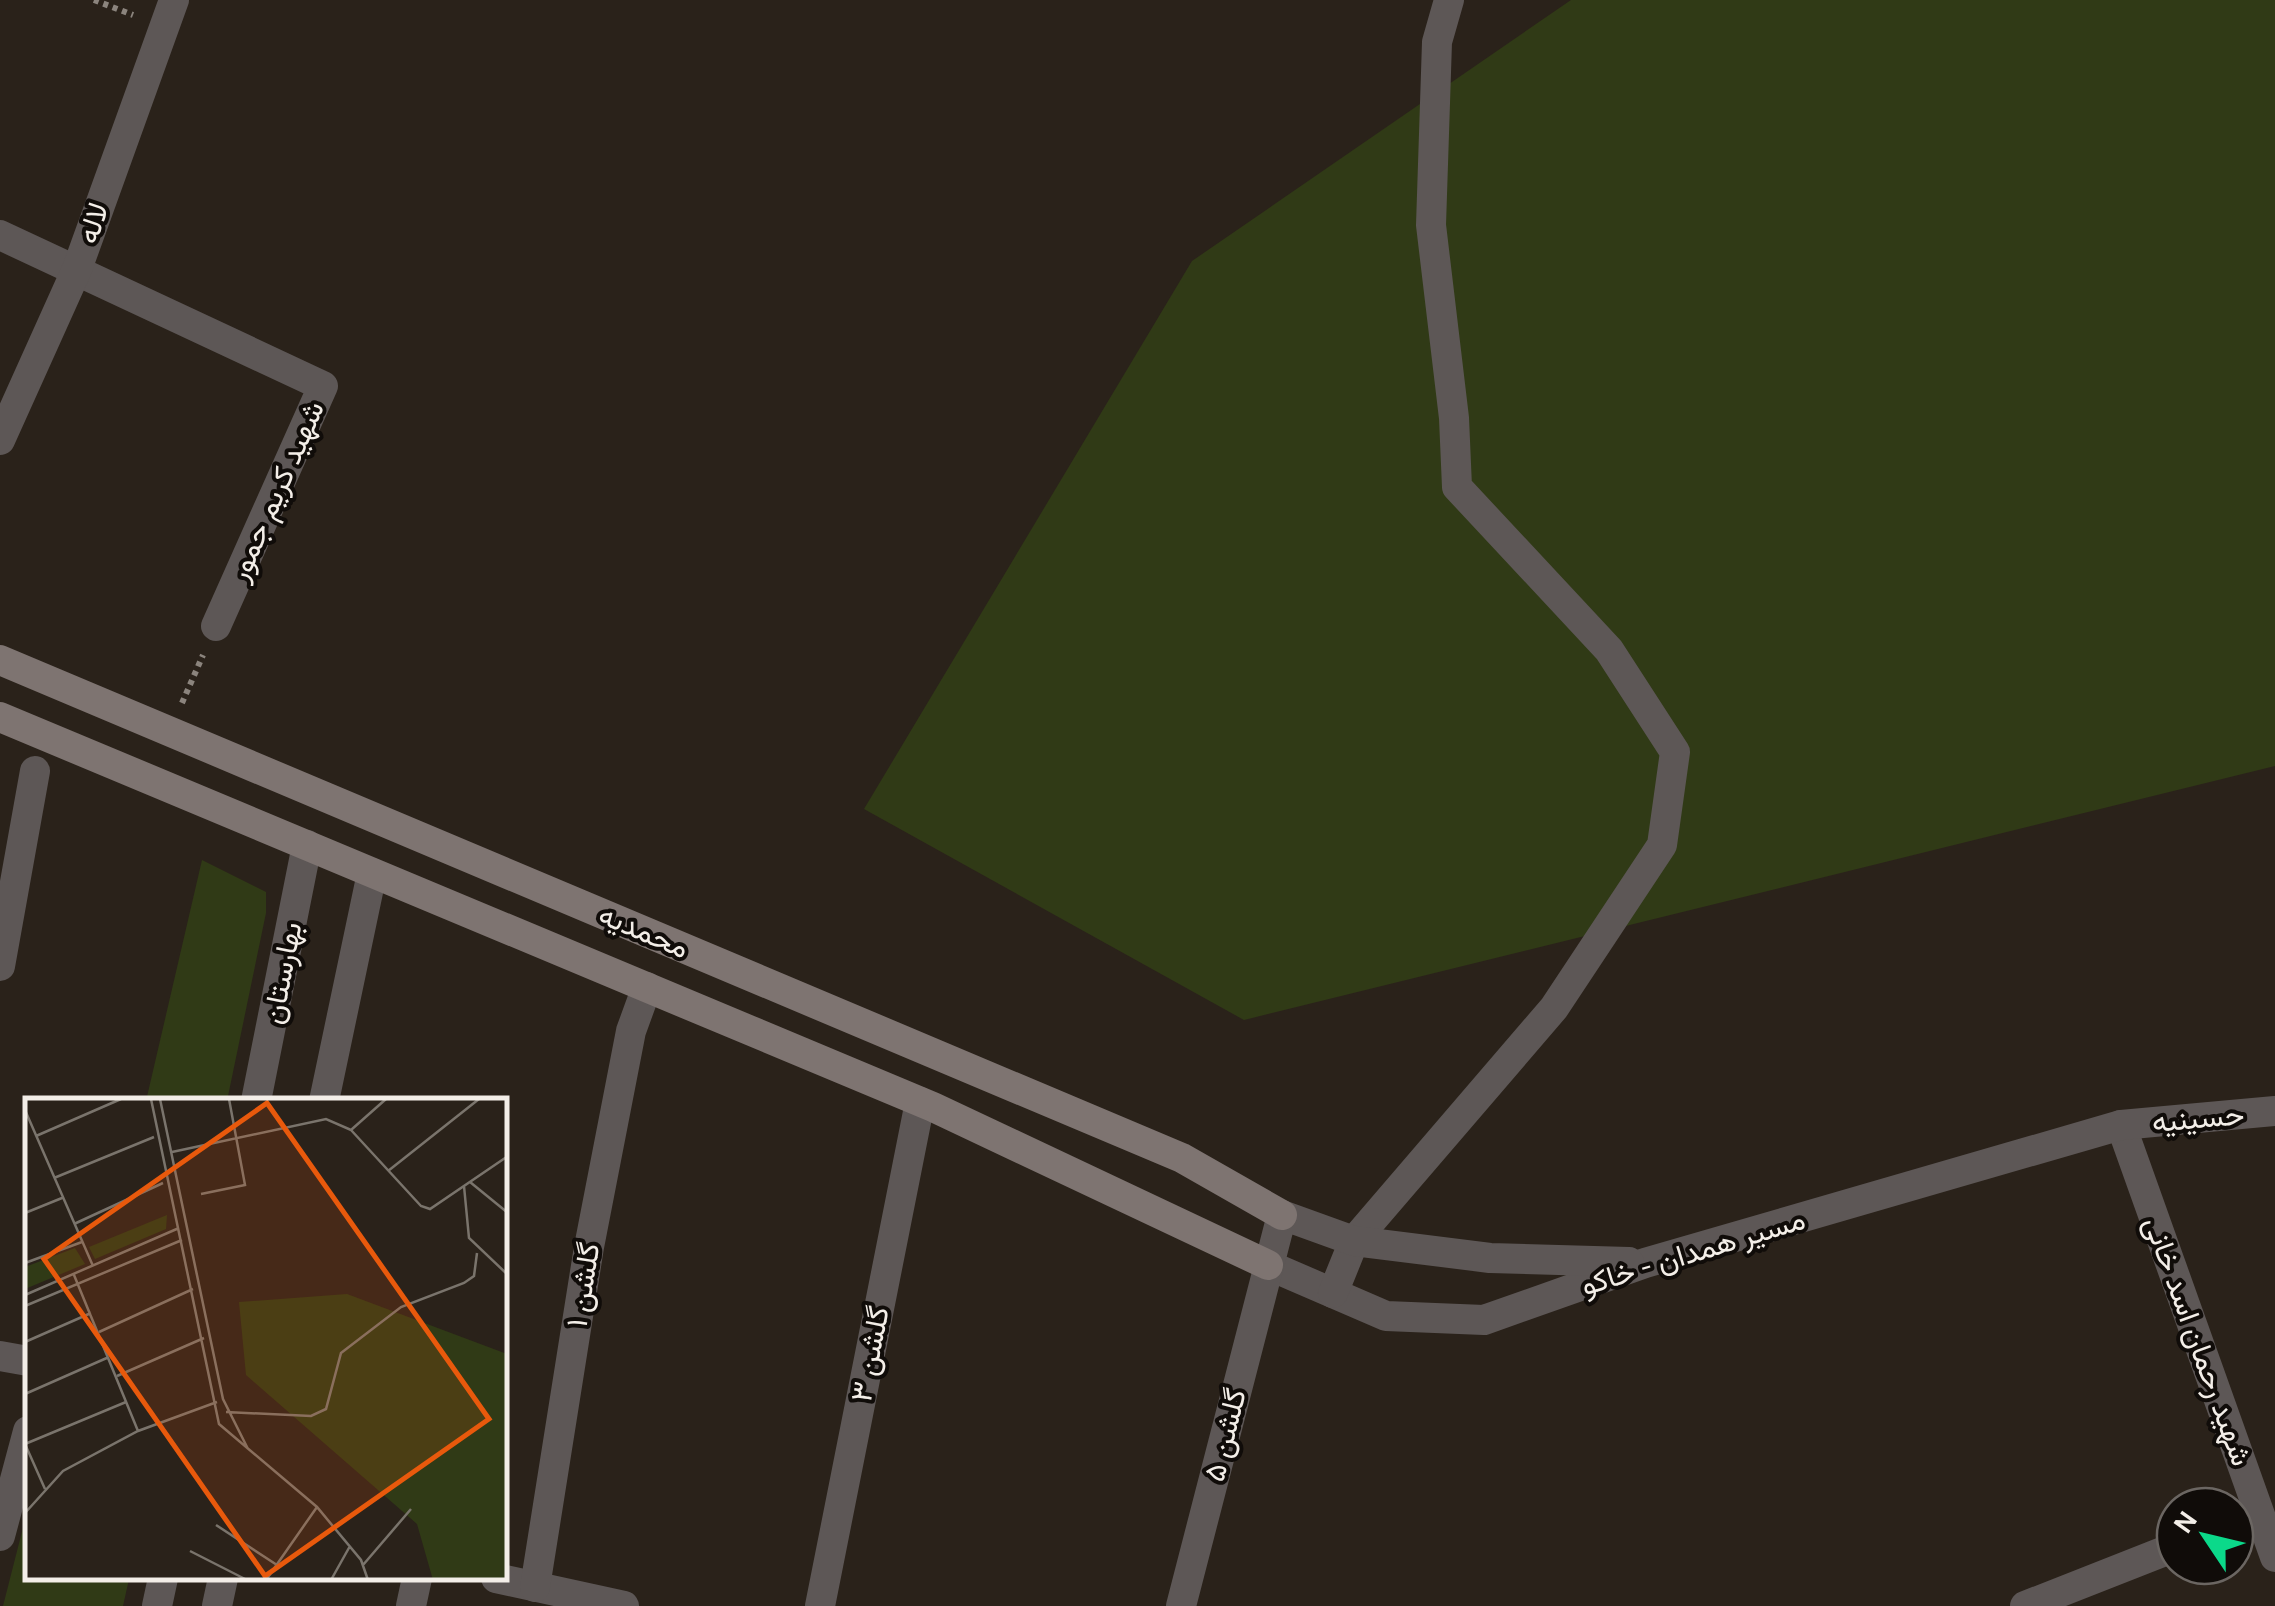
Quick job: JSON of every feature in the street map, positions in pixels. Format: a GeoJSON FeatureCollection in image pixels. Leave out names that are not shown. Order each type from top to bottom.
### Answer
{"type":"FeatureCollection","features":[{"type":"Feature","properties":{"kind":"street"},"geometry":{"type":"LineString","coordinates":[[1333,1293],[1354,1241],[1554,1008],[1662,845],[1674,752],[1609,650],[1457,487],[1454,418],[1431,225],[1437,42],[1450,0]]}},
{"type":"Feature","properties":{"kind":"street","name":"لاله"},"geometry":{"type":"LineString","coordinates":[[0,440],[76,270],[168,13]]}},
{"type":"Feature","properties":{"kind":"street"},"geometry":{"type":"LineString","coordinates":[[0,235],[76,270]]}},
{"type":"Feature","properties":{"kind":"street","name":"شهید کریم جمور"},"geometry":{"type":"LineString","coordinates":[[76,270],[324,386],[216,626]]}},
{"type":"Feature","properties":{"kind":"street","name":"محمدیه"},"geometry":{"type":"LineString","coordinates":[[0,660],[1182,1158],[1282,1215]]}},
{"type":"Feature","properties":{"kind":"street","name":"محمدیه"},"geometry":{"type":"LineString","coordinates":[[0,717],[920,1102],[1268,1265]]}},
{"type":"Feature","properties":{"kind":"street"},"geometry":{"type":"LineString","coordinates":[[0,966],[35,771]]}},
{"type":"Feature","properties":{"kind":"street","name":"بهارستان"},"geometry":{"type":"LineString","coordinates":[[257,1098],[307,846]]}},
{"type":"Feature","properties":{"kind":"street"},"geometry":{"type":"LineString","coordinates":[[325,1098],[372,873]]}},
{"type":"Feature","properties":{"kind":"street","name":"گلشن ۱"},"geometry":{"type":"LineString","coordinates":[[535,1587],[589,1247],[630,1032],[647,987]]}},
{"type":"Feature","properties":{"kind":"street","name":"گلشن ۳"},"geometry":{"type":"LineString","coordinates":[[820,1606],[920,1102]]}},
{"type":"Feature","properties":{"kind":"street","name":"حسینیه"},"geometry":{"type":"LineString","coordinates":[[2121,1125],[2275,1111]]}},
{"type":"Feature","properties":{"kind":"street","name":"مسیر همدان - خاکو"},"geometry":{"type":"LineString","coordinates":[[1268,1265],[1386,1316],[1484,1320],[1645,1263],[2121,1125]]}},
{"type":"Feature","properties":{"kind":"street","name":"شهید رحمان اسد خانی"},"geometry":{"type":"LineString","coordinates":[[2121,1125],[2236,1486]]}},
{"type":"Feature","properties":{"kind":"street"},"geometry":{"type":"LineString","coordinates":[[1282,1215],[1354,1241],[1490,1258],[1645,1263]]}},
{"type":"Feature","properties":{"kind":"street","name":"گلشن ۵"},"geometry":{"type":"LineString","coordinates":[[1181,1606],[1282,1215]]}},
{"type":"Feature","properties":{"kind":"street"},"geometry":{"type":"LineString","coordinates":[[0,1356],[25,1360]]}},
{"type":"Feature","properties":{"kind":"street"},"geometry":{"type":"LineString","coordinates":[[0,1536],[25,1442]]}},
{"type":"Feature","properties":{"kind":"street","name":"شهید رحمان اسد خانی"},"geometry":{"type":"LineString","coordinates":[[2255,1530],[2275,1557]]}},
{"type":"Feature","properties":{"kind":"street"},"geometry":{"type":"LineString","coordinates":[[2025,1606],[2155,1555]]}},
{"type":"Feature","properties":{"kind":"street"},"geometry":{"type":"LineString","coordinates":[[157,1606],[162,1581]]}},
{"type":"Feature","properties":{"kind":"street"},"geometry":{"type":"LineString","coordinates":[[217,1606],[221,1581]]}},
{"type":"Feature","properties":{"kind":"street"},"geometry":{"type":"LineString","coordinates":[[411,1606],[415,1581]]}},
{"type":"Feature","properties":{"kind":"street"},"geometry":{"type":"LineString","coordinates":[[508,1581],[624,1606]]}},
{"type":"Feature","properties":{"kind":"path"},"geometry":{"type":"LineString","coordinates":[[94,0],[168,13]]}},
{"type":"Feature","properties":{"kind":"path"},"geometry":{"type":"LineString","coordinates":[[169,731],[216,626]]}},
{"type":"Feature","properties":{"kind":"green space"},"geometry":{"type":"Polygon","coordinates":[[[1571,0],[2275,0],[2275,766],[1244,1020],[864,809],[1192,261],[1571,0]]]}},
{"type":"Feature","properties":{"kind":"green space"},"geometry":{"type":"Polygon","coordinates":[[[202,860],[266,892],[266,913],[228,1098],[147,1098],[202,860]]]}},
{"type":"Feature","properties":{"kind":"green space"},"geometry":{"type":"Polygon","coordinates":[[[25,1520],[25,1581],[129,1581],[123,1606],[3,1606],[25,1520]]]}}]}
